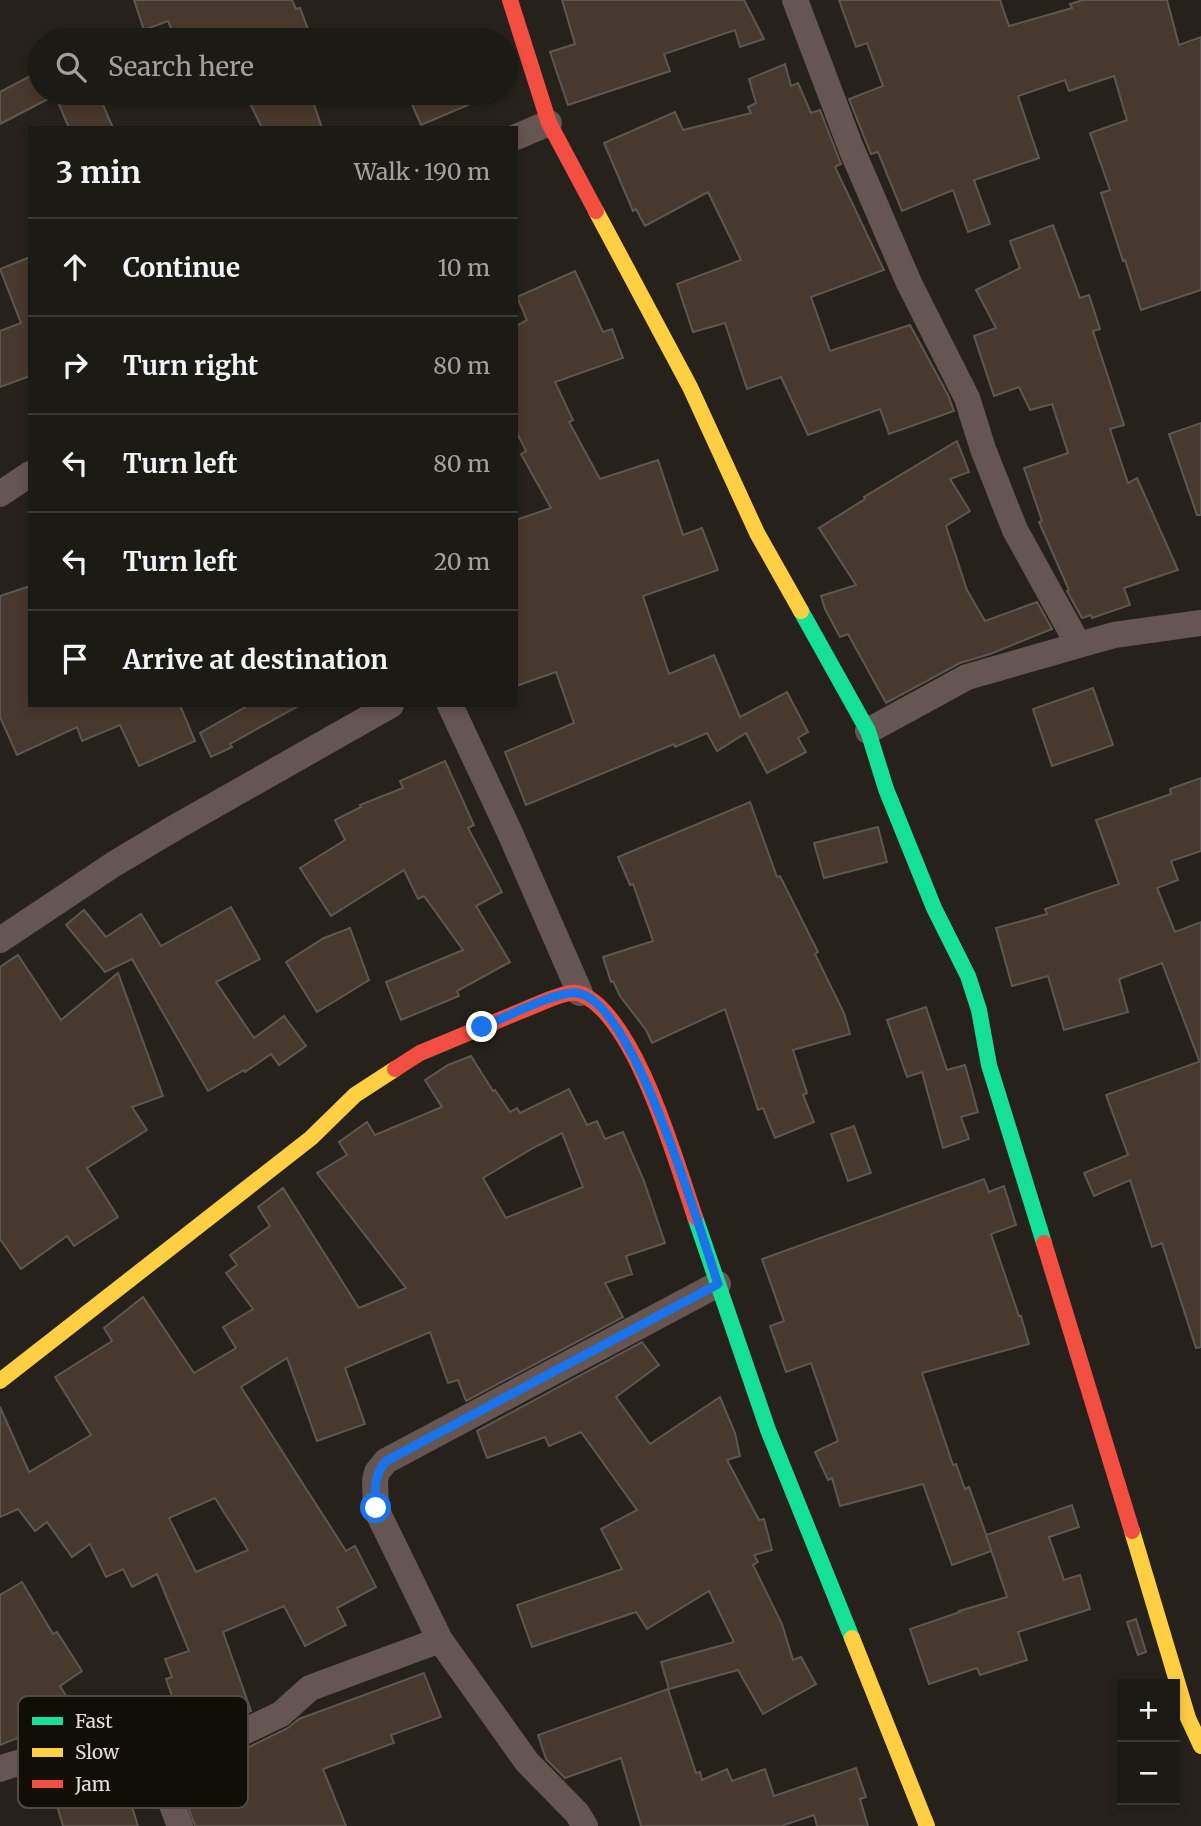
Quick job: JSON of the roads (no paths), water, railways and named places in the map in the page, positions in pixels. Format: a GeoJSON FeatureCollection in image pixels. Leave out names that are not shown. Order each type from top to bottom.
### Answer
{"type":"FeatureCollection","features":[{"type":"Feature","properties":{"kind":"street"},"geometry":{"type":"LineString","coordinates":[[510,0],[549,123],[690,387],[757,534],[868,731],[886,789],[934,908],[968,976],[979,1010],[989,1065],[1188,1718],[1201,1746]]}},
{"type":"Feature","properties":{"kind":"street"},"geometry":{"type":"LineString","coordinates":[[796,0],[846,135],[877,209],[909,283],[967,397],[983,449],[1015,530],[1078,644]]}},
{"type":"Feature","properties":{"kind":"street"},"geometry":{"type":"LineString","coordinates":[[518,136],[549,123]]}},
{"type":"Feature","properties":{"kind":"street"},"geometry":{"type":"LineString","coordinates":[[0,494],[28,475]]}},
{"type":"Feature","properties":{"kind":"street"},"geometry":{"type":"LineString","coordinates":[[868,731],[967,677],[1114,635],[1201,623]]}},
{"type":"Feature","properties":{"kind":"street"},"geometry":{"type":"LineString","coordinates":[[0,940],[155,839],[387,707]]}},
{"type":"Feature","properties":{"kind":"street"},"geometry":{"type":"LineString","coordinates":[[451,707],[580,993],[603,1009],[628,1044],[663,1123],[768,1430],[927,1826]]}},
{"type":"Feature","properties":{"kind":"street"},"geometry":{"type":"LineString","coordinates":[[0,1381],[311,1138],[355,1095],[419,1053],[550,999],[580,993]]}},
{"type":"Feature","properties":{"kind":"street"},"geometry":{"type":"LineString","coordinates":[[585,1826],[577,1813],[527,1762],[440,1640],[376,1508],[377,1472],[384,1464],[718,1284]]}},
{"type":"Feature","properties":{"kind":"street"},"geometry":{"type":"LineString","coordinates":[[248,1730],[281,1714],[310,1688],[440,1640]]}},
{"type":"Feature","properties":{"kind":"street"},"geometry":{"type":"LineString","coordinates":[[0,1769],[18,1765]]}},
{"type":"Feature","properties":{"kind":"street"},"geometry":{"type":"LineString","coordinates":[[172,1808],[180,1826]]}}]}
